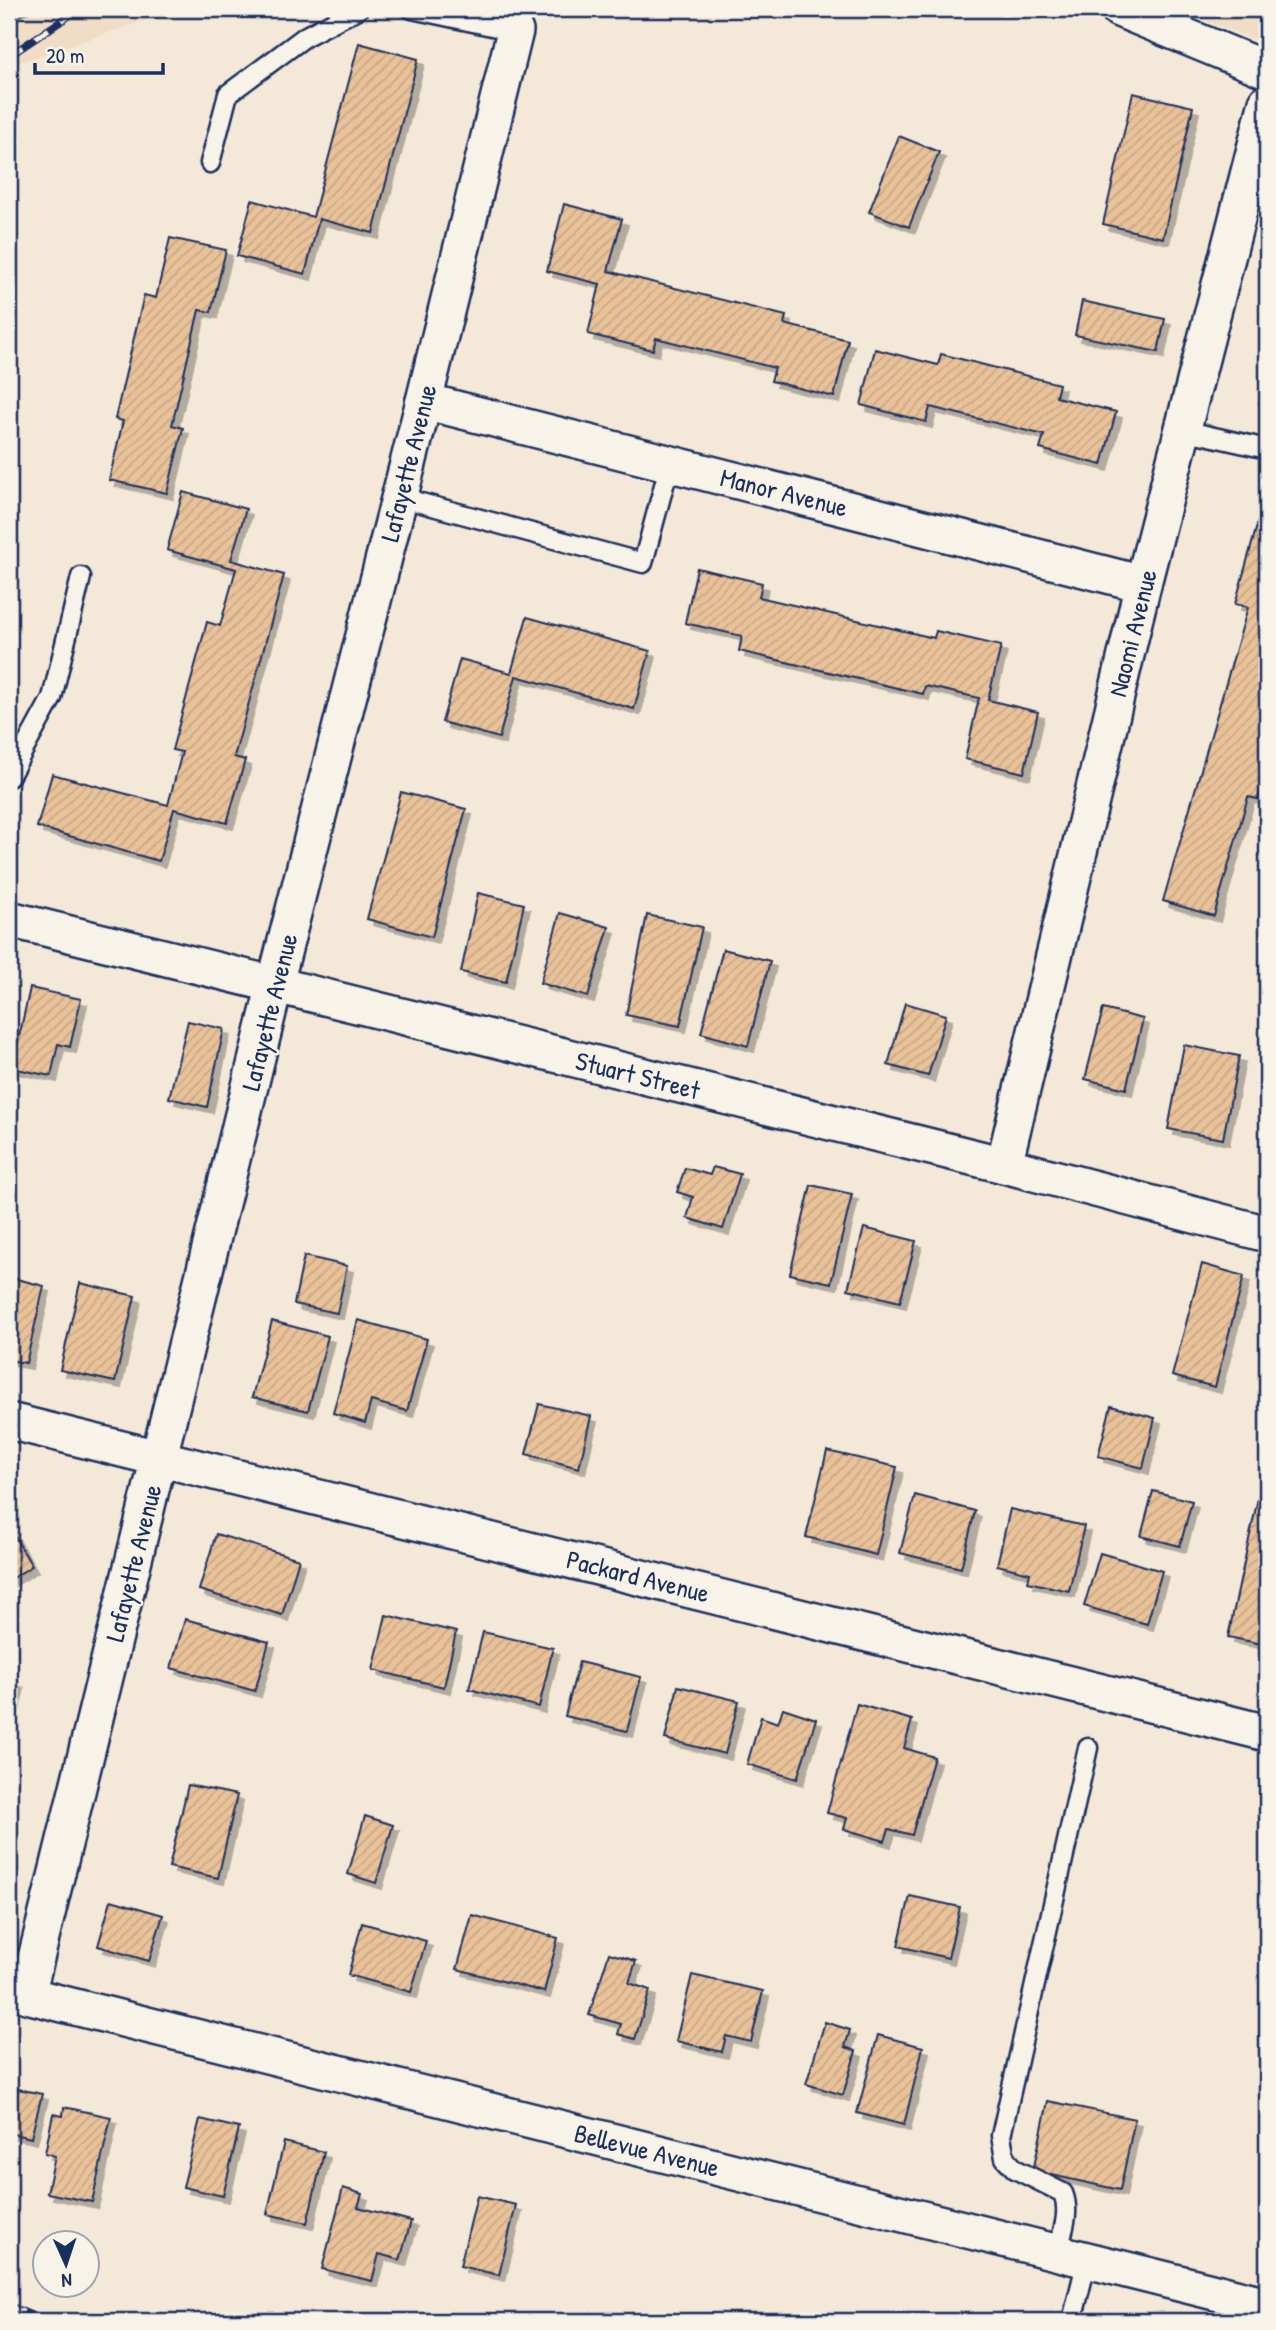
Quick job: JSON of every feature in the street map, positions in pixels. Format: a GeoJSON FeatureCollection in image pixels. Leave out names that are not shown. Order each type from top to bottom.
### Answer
{"type":"FeatureCollection","features":[{"type":"Feature","properties":{"kind":"street"},"geometry":{"type":"LineString","coordinates":[[1119,9],[1267,69]]}},
{"type":"Feature","properties":{"kind":"street","name":"Lafayette Avenue"},"geometry":{"type":"LineString","coordinates":[[27,1996],[275,984],[400,497],[515,31]]}},
{"type":"Feature","properties":{"kind":"street","name":"Naomi Avenue"},"geometry":{"type":"LineString","coordinates":[[1004,1166],[1143,584],[1267,102]]}},
{"type":"Feature","properties":{"kind":"street","name":"Manor Avenue"},"geometry":{"type":"LineString","coordinates":[[424,401],[1143,584]]}},
{"type":"Feature","properties":{"kind":"street","name":"Stuart Street"},"geometry":{"type":"LineString","coordinates":[[9,919],[1267,1234]]}},
{"type":"Feature","properties":{"kind":"street","name":"Packard Avenue"},"geometry":{"type":"LineString","coordinates":[[9,1421],[1267,1733]]}},
{"type":"Feature","properties":{"kind":"street","name":"Bellevue Avenue"},"geometry":{"type":"LineString","coordinates":[[27,1996],[1267,2305]]}},
{"type":"Feature","properties":{"kind":"lane"},"geometry":{"type":"LineString","coordinates":[[210,163],[228,94],[306,36],[358,9]]}},
{"type":"Feature","properties":{"kind":"lane"},"geometry":{"type":"LineString","coordinates":[[412,9],[515,31]]}},
{"type":"Feature","properties":{"kind":"lane"},"geometry":{"type":"LineString","coordinates":[[1182,430],[1267,449]]}},
{"type":"Feature","properties":{"kind":"lane"},"geometry":{"type":"LineString","coordinates":[[400,497],[643,563],[670,463]]}},
{"type":"Feature","properties":{"kind":"lane"},"geometry":{"type":"LineString","coordinates":[[9,777],[52,698],[81,577]]}},
{"type":"Feature","properties":{"kind":"lane"},"geometry":{"type":"LineString","coordinates":[[1072,2321],[1072,2256],[1067,2203],[1063,2193],[1015,2169],[1005,2158],[1001,2136],[1088,1748]]}},
{"type":"Feature","properties":{"kind":"shaded area"},"geometry":{"type":"Polygon","coordinates":[[[9,9],[180,9],[9,66],[9,9]]]}},
{"type":"Feature","properties":{"kind":"shaded area"},"geometry":{"type":"Polygon","coordinates":[[[1177,9],[1267,9],[1267,45],[1177,9]]]}},
{"type":"Feature","properties":{"kind":"building"},"geometry":{"type":"Polygon","coordinates":[[[359,43],[418,59],[373,233],[319,219],[305,274],[237,256],[252,200],[313,217],[359,43]]]}},
{"type":"Feature","properties":{"kind":"building"},"geometry":{"type":"Polygon","coordinates":[[[1133,93],[1193,107],[1163,238],[1103,224],[1133,93]]]}},
{"type":"Feature","properties":{"kind":"building"},"geometry":{"type":"Polygon","coordinates":[[[899,136],[939,152],[909,227],[869,212],[899,136]]]}},
{"type":"Feature","properties":{"kind":"building"},"geometry":{"type":"Polygon","coordinates":[[[564,204],[622,219],[608,271],[786,316],[784,324],[848,340],[834,397],[771,381],[775,368],[656,338],[653,350],[588,334],[600,284],[547,271],[564,204]]]}},
{"type":"Feature","properties":{"kind":"building"},"geometry":{"type":"Polygon","coordinates":[[[170,238],[226,250],[211,312],[199,310],[172,425],[183,428],[167,493],[109,480],[123,421],[115,419],[144,295],[156,298],[170,238]]]}},
{"type":"Feature","properties":{"kind":"building"},"geometry":{"type":"Polygon","coordinates":[[[1082,301],[1165,319],[1158,352],[1075,335],[1082,301]]]}},
{"type":"Feature","properties":{"kind":"building"},"geometry":{"type":"Polygon","coordinates":[[[875,349],[938,365],[941,354],[1059,384],[1056,397],[1116,412],[1102,465],[1040,449],[1044,435],[930,407],[926,422],[861,405],[875,349]]]}},
{"type":"Feature","properties":{"kind":"building"},"geometry":{"type":"Polygon","coordinates":[[[1267,370],[1267,406],[1259,404],[1267,370]]]}},
{"type":"Feature","properties":{"kind":"building"},"geometry":{"type":"Polygon","coordinates":[[[1267,490],[1267,767],[1258,799],[1248,797],[1214,916],[1163,901],[1248,607],[1235,604],[1267,490]]]}},
{"type":"Feature","properties":{"kind":"building"},"geometry":{"type":"Polygon","coordinates":[[[183,492],[246,509],[231,560],[284,575],[234,757],[245,760],[227,823],[174,809],[159,861],[37,827],[52,774],[168,805],[182,752],[172,750],[207,622],[220,626],[236,569],[167,550],[183,492]]]}},
{"type":"Feature","properties":{"kind":"building"},"geometry":{"type":"Polygon","coordinates":[[[697,568],[762,583],[759,597],[934,638],[936,631],[1001,646],[988,700],[1038,712],[1024,773],[965,759],[979,698],[925,686],[923,694],[739,651],[742,636],[685,623],[697,568]]]}},
{"type":"Feature","properties":{"kind":"building"},"geometry":{"type":"Polygon","coordinates":[[[527,617],[650,651],[634,709],[516,676],[499,738],[442,722],[460,659],[511,673],[527,617]]]}},
{"type":"Feature","properties":{"kind":"building"},"geometry":{"type":"Polygon","coordinates":[[[401,792],[466,809],[432,937],[367,919],[401,792]]]}},
{"type":"Feature","properties":{"kind":"building"},"geometry":{"type":"Polygon","coordinates":[[[478,893],[524,904],[506,982],[461,972],[478,893]]]}},
{"type":"Feature","properties":{"kind":"building"},"geometry":{"type":"Polygon","coordinates":[[[560,913],[609,927],[588,997],[540,983],[560,913]]]}},
{"type":"Feature","properties":{"kind":"building"},"geometry":{"type":"Polygon","coordinates":[[[647,915],[702,927],[680,1026],[626,1015],[647,915]]]}},
{"type":"Feature","properties":{"kind":"building"},"geometry":{"type":"Polygon","coordinates":[[[723,949],[770,961],[748,1046],[701,1033],[723,949]]]}},
{"type":"Feature","properties":{"kind":"building"},"geometry":{"type":"Polygon","coordinates":[[[30,988],[81,999],[70,1047],[58,1044],[51,1076],[12,1068],[30,988]]]}},
{"type":"Feature","properties":{"kind":"building"},"geometry":{"type":"Polygon","coordinates":[[[905,1003],[946,1015],[928,1076],[888,1065],[905,1003]]]}},
{"type":"Feature","properties":{"kind":"building"},"geometry":{"type":"Polygon","coordinates":[[[1103,1009],[1143,1019],[1126,1089],[1085,1079],[1103,1009]]]}},
{"type":"Feature","properties":{"kind":"building"},"geometry":{"type":"Polygon","coordinates":[[[188,1021],[224,1029],[207,1107],[169,1098],[188,1021]]]}},
{"type":"Feature","properties":{"kind":"building"},"geometry":{"type":"Polygon","coordinates":[[[1184,1045],[1239,1056],[1223,1139],[1168,1129],[1184,1045]]]}},
{"type":"Feature","properties":{"kind":"building"},"geometry":{"type":"Polygon","coordinates":[[[713,1167],[740,1174],[723,1229],[687,1218],[693,1197],[677,1192],[685,1168],[710,1175],[713,1167]]]}},
{"type":"Feature","properties":{"kind":"building"},"geometry":{"type":"Polygon","coordinates":[[[811,1185],[852,1194],[831,1283],[790,1274],[811,1185]]]}},
{"type":"Feature","properties":{"kind":"building"},"geometry":{"type":"Polygon","coordinates":[[[864,1228],[916,1241],[900,1302],[848,1289],[864,1228]]]}},
{"type":"Feature","properties":{"kind":"building"},"geometry":{"type":"Polygon","coordinates":[[[304,1256],[347,1266],[337,1313],[294,1304],[304,1256]]]}},
{"type":"Feature","properties":{"kind":"building"},"geometry":{"type":"Polygon","coordinates":[[[1202,1264],[1244,1276],[1215,1387],[1172,1376],[1202,1264]]]}},
{"type":"Feature","properties":{"kind":"building"},"geometry":{"type":"Polygon","coordinates":[[[9,1277],[44,1286],[26,1363],[9,1360],[9,1277]]]}},
{"type":"Feature","properties":{"kind":"building"},"geometry":{"type":"Polygon","coordinates":[[[80,1283],[135,1296],[115,1382],[60,1370],[80,1283]]]}},
{"type":"Feature","properties":{"kind":"building"},"geometry":{"type":"Polygon","coordinates":[[[358,1320],[427,1339],[407,1411],[371,1401],[365,1423],[333,1413],[358,1320]]]}},
{"type":"Feature","properties":{"kind":"building"},"geometry":{"type":"Polygon","coordinates":[[[272,1321],[328,1336],[308,1411],[252,1397],[272,1321]]]}},
{"type":"Feature","properties":{"kind":"building"},"geometry":{"type":"Polygon","coordinates":[[[539,1404],[591,1416],[579,1468],[526,1454],[539,1404]]]}},
{"type":"Feature","properties":{"kind":"building"},"geometry":{"type":"Polygon","coordinates":[[[1111,1406],[1155,1418],[1143,1468],[1098,1456],[1111,1406]]]}},
{"type":"Feature","properties":{"kind":"building"},"geometry":{"type":"Polygon","coordinates":[[[827,1451],[897,1467],[876,1555],[806,1537],[827,1451]]]}},
{"type":"Feature","properties":{"kind":"building"},"geometry":{"type":"Polygon","coordinates":[[[1264,1470],[1267,1471],[1267,1645],[1228,1637],[1264,1470]]]}},
{"type":"Feature","properties":{"kind":"building"},"geometry":{"type":"Polygon","coordinates":[[[1153,1491],[1192,1501],[1180,1546],[1141,1536],[1153,1491]]]}},
{"type":"Feature","properties":{"kind":"building"},"geometry":{"type":"Polygon","coordinates":[[[915,1495],[975,1511],[961,1568],[900,1553],[915,1495]]]}},
{"type":"Feature","properties":{"kind":"building"},"geometry":{"type":"Polygon","coordinates":[[[1010,1509],[1084,1526],[1069,1591],[1028,1582],[1030,1573],[997,1565],[1010,1509]]]}},
{"type":"Feature","properties":{"kind":"building"},"geometry":{"type":"Polygon","coordinates":[[[9,1527],[32,1566],[9,1580],[9,1527]]]}},
{"type":"Feature","properties":{"kind":"building"},"geometry":{"type":"Polygon","coordinates":[[[216,1534],[299,1559],[282,1615],[199,1590],[216,1534]]]}},
{"type":"Feature","properties":{"kind":"building"},"geometry":{"type":"Polygon","coordinates":[[[1100,1553],[1162,1571],[1147,1624],[1084,1606],[1100,1553]]]}},
{"type":"Feature","properties":{"kind":"building"},"geometry":{"type":"Polygon","coordinates":[[[386,1615],[456,1632],[444,1687],[373,1670],[386,1615]]]}},
{"type":"Feature","properties":{"kind":"building"},"geometry":{"type":"Polygon","coordinates":[[[185,1619],[269,1642],[255,1691],[171,1668],[185,1619]]]}},
{"type":"Feature","properties":{"kind":"building"},"geometry":{"type":"Polygon","coordinates":[[[483,1632],[553,1648],[539,1707],[469,1689],[483,1632]]]}},
{"type":"Feature","properties":{"kind":"building"},"geometry":{"type":"Polygon","coordinates":[[[579,1662],[641,1677],[627,1731],[565,1716],[579,1662]]]}},
{"type":"Feature","properties":{"kind":"building"},"geometry":{"type":"Polygon","coordinates":[[[9,1680],[18,1682],[9,1722],[9,1680]]]}},
{"type":"Feature","properties":{"kind":"building"},"geometry":{"type":"Polygon","coordinates":[[[678,1686],[739,1701],[725,1754],[665,1739],[678,1686]]]}},
{"type":"Feature","properties":{"kind":"building"},"geometry":{"type":"Polygon","coordinates":[[[857,1704],[912,1720],[904,1748],[934,1757],[912,1835],[889,1829],[885,1841],[844,1829],[847,1818],[827,1813],[857,1704]]]}},
{"type":"Feature","properties":{"kind":"building"},"geometry":{"type":"Polygon","coordinates":[[[783,1708],[816,1719],[797,1779],[747,1764],[761,1717],[778,1723],[783,1708]]]}},
{"type":"Feature","properties":{"kind":"building"},"geometry":{"type":"Polygon","coordinates":[[[188,1785],[237,1795],[218,1878],[169,1867],[188,1785]]]}},
{"type":"Feature","properties":{"kind":"building"},"geometry":{"type":"Polygon","coordinates":[[[365,1816],[393,1825],[376,1883],[348,1874],[365,1816]]]}},
{"type":"Feature","properties":{"kind":"building"},"geometry":{"type":"Polygon","coordinates":[[[910,1896],[960,1907],[948,1958],[898,1946],[910,1896]]]}},
{"type":"Feature","properties":{"kind":"building"},"geometry":{"type":"Polygon","coordinates":[[[111,1900],[163,1915],[149,1961],[98,1946],[111,1900]]]}},
{"type":"Feature","properties":{"kind":"building"},"geometry":{"type":"Polygon","coordinates":[[[472,1915],[558,1938],[544,1992],[457,1969],[472,1915]]]}},
{"type":"Feature","properties":{"kind":"building"},"geometry":{"type":"Polygon","coordinates":[[[362,1923],[426,1941],[411,1992],[348,1975],[362,1923]]]}},
{"type":"Feature","properties":{"kind":"building"},"geometry":{"type":"Polygon","coordinates":[[[609,1953],[636,1961],[629,1983],[650,1990],[635,2039],[618,2034],[621,2024],[589,2015],[609,1953]]]}},
{"type":"Feature","properties":{"kind":"building"},"geometry":{"type":"Polygon","coordinates":[[[692,1975],[763,1991],[751,2042],[726,2036],[722,2052],[676,2041],[692,1975]]]}},
{"type":"Feature","properties":{"kind":"building"},"geometry":{"type":"Polygon","coordinates":[[[825,2022],[850,2030],[845,2047],[856,2051],[843,2095],[806,2084],[825,2022]]]}},
{"type":"Feature","properties":{"kind":"building"},"geometry":{"type":"Polygon","coordinates":[[[878,2035],[923,2047],[904,2125],[857,2113],[878,2035]]]}},
{"type":"Feature","properties":{"kind":"building"},"geometry":{"type":"Polygon","coordinates":[[[9,2087],[42,2094],[31,2138],[9,2133],[9,2087]]]}},
{"type":"Feature","properties":{"kind":"building"},"geometry":{"type":"Polygon","coordinates":[[[1048,2101],[1135,2119],[1120,2190],[1033,2171],[1048,2101]]]}},
{"type":"Feature","properties":{"kind":"building"},"geometry":{"type":"Polygon","coordinates":[[[64,2107],[111,2117],[92,2202],[47,2193],[55,2156],[45,2153],[53,2114],[63,2116],[64,2107]]]}},
{"type":"Feature","properties":{"kind":"building"},"geometry":{"type":"Polygon","coordinates":[[[200,2119],[239,2128],[223,2196],[183,2187],[200,2119]]]}},
{"type":"Feature","properties":{"kind":"building"},"geometry":{"type":"Polygon","coordinates":[[[284,2142],[324,2152],[307,2223],[267,2214],[284,2142]]]}},
{"type":"Feature","properties":{"kind":"building"},"geometry":{"type":"Polygon","coordinates":[[[343,2188],[362,2194],[358,2207],[411,2221],[400,2260],[379,2254],[372,2281],[322,2269],[343,2188]]]}},
{"type":"Feature","properties":{"kind":"building"},"geometry":{"type":"Polygon","coordinates":[[[477,2196],[516,2205],[499,2275],[460,2266],[477,2196]]]}},
{"type":"Feature","properties":{"kind":"railway"},"geometry":{"type":"LineString","coordinates":[[9,17],[27,9]]}},
{"type":"Feature","properties":{"kind":"railway"},"geometry":{"type":"LineString","coordinates":[[9,56],[79,9]]}},
{"type":"Feature","properties":{"kind":"railway"},"geometry":{"type":"LineString","coordinates":[[9,2306],[44,2321]]}}]}
